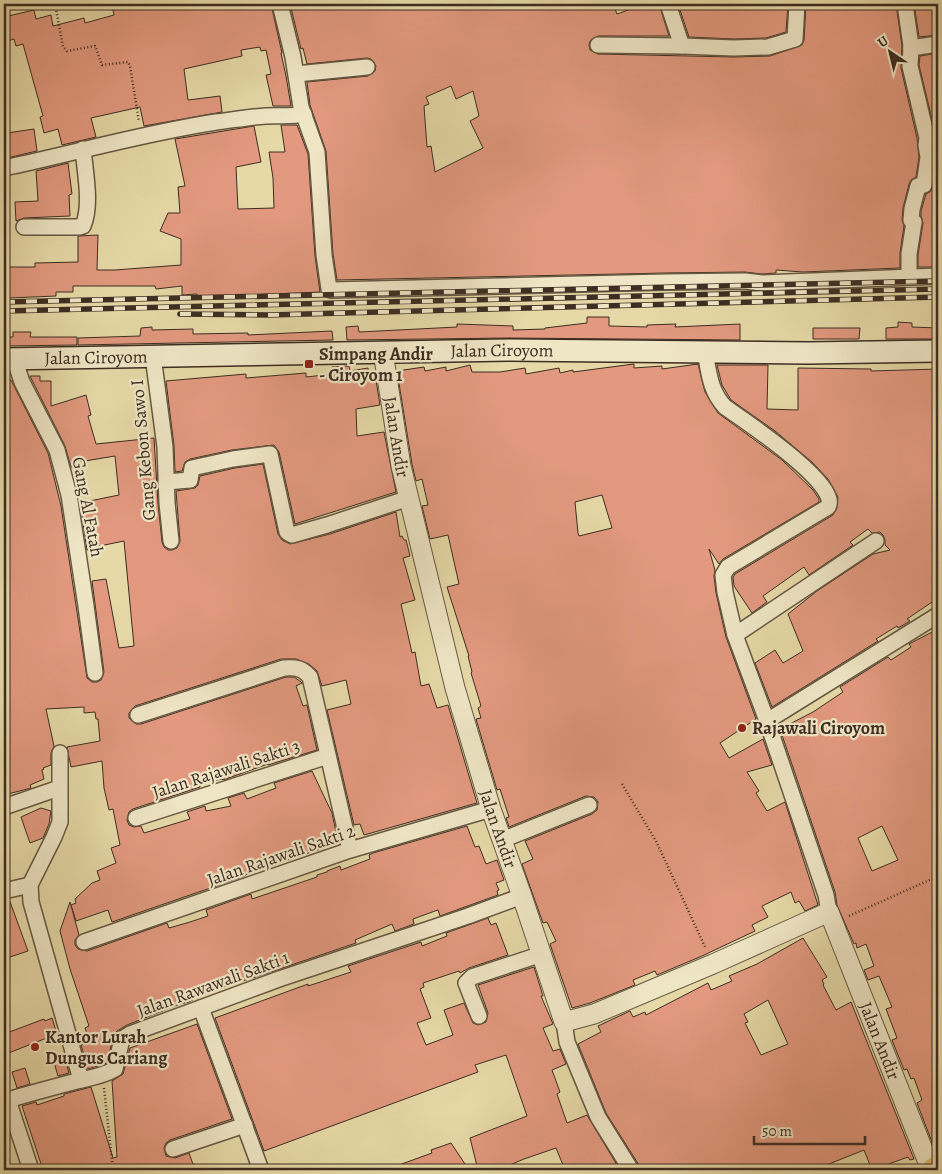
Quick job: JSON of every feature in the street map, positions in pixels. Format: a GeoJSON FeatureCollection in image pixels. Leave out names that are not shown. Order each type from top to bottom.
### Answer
{"type":"FeatureCollection","features":[{"type":"Feature","properties":{"kind":"main road","name":"Jalan Ciroyom"},"geometry":{"type":"LineString","coordinates":[[9,358],[508,350],[705,352],[938,351]]}},
{"type":"Feature","properties":{"kind":"main road"},"geometry":{"type":"LineString","coordinates":[[933,1170],[938,1169]]}},
{"type":"Feature","properties":{"kind":"street"},"geometry":{"type":"LineString","coordinates":[[280,4],[296,74],[301,107],[317,152],[324,255],[329,288],[331,290],[745,281],[762,283],[938,276]]}},
{"type":"Feature","properties":{"kind":"street"},"geometry":{"type":"LineString","coordinates":[[668,4],[682,46]]}},
{"type":"Feature","properties":{"kind":"street"},"geometry":{"type":"LineString","coordinates":[[598,45],[768,47],[795,39],[797,4]]}},
{"type":"Feature","properties":{"kind":"street"},"geometry":{"type":"LineString","coordinates":[[905,4],[910,66],[927,138],[928,157],[924,185],[918,186],[912,209],[911,220],[914,222],[909,254],[909,277]]}},
{"type":"Feature","properties":{"kind":"street"},"geometry":{"type":"LineString","coordinates":[[910,48],[938,44]]}},
{"type":"Feature","properties":{"kind":"street"},"geometry":{"type":"LineString","coordinates":[[296,74],[367,67]]}},
{"type":"Feature","properties":{"kind":"street"},"geometry":{"type":"LineString","coordinates":[[4,168],[55,158],[83,149],[141,136],[216,122],[304,114]]}},
{"type":"Feature","properties":{"kind":"street"},"geometry":{"type":"LineString","coordinates":[[24,228],[83,226],[87,215],[87,187],[83,149]]}},
{"type":"Feature","properties":{"kind":"street","name":"Jalan Andir"},"geometry":{"type":"LineString","coordinates":[[383,352],[401,466],[455,688],[491,810],[564,1022]]}},
{"type":"Feature","properties":{"kind":"street","name":"Jalan Andir"},"geometry":{"type":"LineString","coordinates":[[705,352],[711,386],[718,399],[725,407],[800,462],[819,482],[829,497],[828,507],[728,567],[723,575],[725,592],[735,635],[767,721],[826,895],[831,918],[933,1170]]}},
{"type":"Feature","properties":{"kind":"street","name":"Gang Kebon Sawo I"},"geometry":{"type":"LineString","coordinates":[[153,356],[165,447],[171,541]]}},
{"type":"Feature","properties":{"kind":"street","name":"Gang Al Fatah"},"geometry":{"type":"LineString","coordinates":[[9,358],[57,450],[69,495],[95,673]]}},
{"type":"Feature","properties":{"kind":"street"},"geometry":{"type":"LineString","coordinates":[[166,482],[190,480],[192,468],[270,454],[288,532],[292,535],[409,498]]}},
{"type":"Feature","properties":{"kind":"street"},"geometry":{"type":"LineString","coordinates":[[735,635],[876,541]]}},
{"type":"Feature","properties":{"kind":"street"},"geometry":{"type":"LineString","coordinates":[[767,721],[938,615]]}},
{"type":"Feature","properties":{"kind":"street"},"geometry":{"type":"LineString","coordinates":[[138,715],[284,668],[295,667],[303,669],[310,678],[350,850]]}},
{"type":"Feature","properties":{"kind":"street"},"geometry":{"type":"LineString","coordinates":[[60,753],[60,822],[30,885],[31,902],[81,1080]]}},
{"type":"Feature","properties":{"kind":"street","name":"Jalan Rajawali Sakti 3"},"geometry":{"type":"LineString","coordinates":[[136,818],[328,756]]}},
{"type":"Feature","properties":{"kind":"street"},"geometry":{"type":"LineString","coordinates":[[4,807],[59,788]]}},
{"type":"Feature","properties":{"kind":"street"},"geometry":{"type":"LineString","coordinates":[[502,840],[590,805]]}},
{"type":"Feature","properties":{"kind":"street","name":"Jalan Rajawali Sakti 2"},"geometry":{"type":"LineString","coordinates":[[84,942],[350,850],[491,810]]}},
{"type":"Feature","properties":{"kind":"street"},"geometry":{"type":"LineString","coordinates":[[4,891],[30,885]]}},
{"type":"Feature","properties":{"kind":"street","name":"Jalan Rawawali Sakti 1"},"geometry":{"type":"LineString","coordinates":[[101,1082],[115,1069],[122,1040],[125,1037],[279,979],[458,920],[522,896]]}},
{"type":"Feature","properties":{"kind":"street"},"geometry":{"type":"LineString","coordinates":[[631,1170],[598,1117],[566,1042],[564,1022],[594,1014],[713,964],[831,918]]}},
{"type":"Feature","properties":{"kind":"street"},"geometry":{"type":"LineString","coordinates":[[479,1016],[466,983],[467,980],[542,954]]}},
{"type":"Feature","properties":{"kind":"street"},"geometry":{"type":"LineString","coordinates":[[201,1008],[261,1170]]}},
{"type":"Feature","properties":{"kind":"street"},"geometry":{"type":"LineString","coordinates":[[31,1170],[6,1100],[81,1080],[101,1082]]}},
{"type":"Feature","properties":{"kind":"street"},"geometry":{"type":"LineString","coordinates":[[173,1149],[245,1124]]}},
{"type":"Feature","properties":{"kind":"path"},"geometry":{"type":"LineString","coordinates":[[55,4],[63,47],[67,51],[95,46],[102,65],[128,62],[141,136]]}},
{"type":"Feature","properties":{"kind":"path"},"geometry":{"type":"LineString","coordinates":[[622,784],[656,841],[713,964]]}},
{"type":"Feature","properties":{"kind":"path"},"geometry":{"type":"LineString","coordinates":[[831,918],[934,878]]}},
{"type":"Feature","properties":{"kind":"path"},"geometry":{"type":"LineString","coordinates":[[101,1082],[113,1170]]}},
{"type":"Feature","properties":{"kind":"building"},"geometry":{"type":"Polygon","coordinates":[[[135,4],[271,4],[291,106],[273,106],[266,75],[271,74],[266,50],[261,51],[260,47],[241,50],[242,56],[184,69],[188,100],[220,96],[222,112],[144,126],[140,107],[91,118],[96,137],[62,145],[58,129],[44,133],[40,117],[43,116],[23,44],[16,46],[14,39],[4,42],[4,17],[34,10],[36,19],[51,15],[53,26],[84,18],[85,23],[114,15],[113,10],[135,4]]]}},
{"type":"Feature","properties":{"kind":"building"},"geometry":{"type":"Polygon","coordinates":[[[290,4],[613,4],[617,14],[645,4],[659,4],[669,36],[598,36],[590,41],[590,50],[598,54],[734,57],[770,56],[802,45],[804,40],[806,4],[896,4],[902,46],[901,68],[917,138],[919,157],[916,177],[909,184],[903,208],[902,220],[904,226],[900,268],[803,272],[776,270],[776,273],[762,274],[745,272],[666,273],[337,280],[333,254],[326,151],[310,105],[307,82],[368,76],[375,71],[376,66],[371,59],[367,58],[307,64],[303,48],[301,49],[290,4]],[[451,86],[426,97],[429,104],[424,106],[427,147],[431,146],[435,172],[483,148],[470,121],[479,116],[473,91],[456,99],[451,86]]]}},
{"type":"Feature","properties":{"kind":"building"},"geometry":{"type":"Polygon","coordinates":[[[678,4],[788,4],[786,32],[766,38],[689,37],[678,4]]]}},
{"type":"Feature","properties":{"kind":"building"},"geometry":{"type":"Polygon","coordinates":[[[914,4],[938,4],[938,35],[919,37],[914,4]]]}},
{"type":"Feature","properties":{"kind":"building"},"geometry":{"type":"Polygon","coordinates":[[[938,53],[938,267],[918,267],[923,223],[921,211],[926,194],[933,187],[937,158],[936,136],[919,65],[920,56],[938,53]]]}},
{"type":"Feature","properties":{"kind":"building"},"geometry":{"type":"Polygon","coordinates":[[[281,125],[297,125],[308,154],[315,256],[320,292],[198,297],[197,294],[182,295],[182,286],[156,289],[155,286],[73,286],[73,292],[56,292],[56,296],[9,298],[9,267],[35,267],[35,263],[78,262],[78,236],[98,235],[97,270],[181,265],[181,239],[160,231],[168,213],[180,213],[178,187],[185,186],[175,139],[254,126],[261,162],[236,167],[238,209],[274,208],[273,178],[269,152],[285,152],[281,125]]]}},
{"type":"Feature","properties":{"kind":"building"},"geometry":{"type":"Polygon","coordinates":[[[34,129],[37,151],[7,158],[6,147],[9,147],[7,133],[34,129]]]}},
{"type":"Feature","properties":{"kind":"building"},"geometry":{"type":"Polygon","coordinates":[[[68,163],[72,194],[69,195],[70,216],[24,218],[16,221],[15,202],[38,201],[36,171],[68,163]]]}},
{"type":"Feature","properties":{"kind":"building"},"geometry":{"type":"Polygon","coordinates":[[[587,317],[609,317],[609,326],[647,327],[647,325],[676,324],[675,327],[740,324],[740,340],[508,338],[347,340],[346,327],[358,326],[359,332],[457,327],[457,324],[513,326],[513,330],[545,329],[587,323],[587,317]]]}},
{"type":"Feature","properties":{"kind":"building"},"geometry":{"type":"Polygon","coordinates":[[[898,322],[912,323],[912,327],[938,328],[938,339],[886,339],[886,328],[898,327],[898,322]]]}},
{"type":"Feature","properties":{"kind":"building"},"geometry":{"type":"Polygon","coordinates":[[[152,327],[152,330],[193,329],[193,334],[248,333],[248,335],[332,331],[333,340],[78,345],[78,338],[140,336],[141,328],[152,327]]]}},
{"type":"Feature","properties":{"kind":"building"},"geometry":{"type":"Polygon","coordinates":[[[813,328],[860,328],[859,339],[813,339],[813,328]]]}},
{"type":"Feature","properties":{"kind":"building"},"geometry":{"type":"Polygon","coordinates":[[[13,332],[31,332],[30,337],[77,337],[77,345],[4,346],[4,337],[13,337],[13,332]]]}},
{"type":"Feature","properties":{"kind":"building"},"geometry":{"type":"Polygon","coordinates":[[[634,364],[634,368],[662,366],[662,369],[698,364],[705,392],[718,413],[782,460],[813,490],[819,502],[723,559],[719,564],[709,549],[715,570],[716,593],[726,637],[756,719],[720,743],[729,758],[763,739],[772,765],[747,772],[759,791],[756,793],[767,811],[785,802],[818,905],[805,911],[799,901],[795,903],[791,892],[762,906],[768,917],[752,925],[755,931],[657,975],[655,971],[633,980],[635,985],[572,1008],[550,944],[556,941],[547,922],[543,923],[522,864],[533,859],[525,841],[592,814],[597,810],[598,802],[594,797],[586,796],[509,827],[506,818],[509,817],[500,789],[497,790],[476,719],[481,718],[478,708],[481,706],[471,673],[469,656],[447,587],[459,584],[448,535],[430,539],[422,506],[428,505],[422,479],[416,481],[412,464],[397,371],[424,367],[425,371],[446,367],[446,371],[470,365],[472,372],[500,372],[525,368],[526,374],[559,368],[560,373],[573,370],[573,372],[634,364]],[[602,495],[575,502],[579,536],[612,528],[602,495]]]}},
{"type":"Feature","properties":{"kind":"building"},"geometry":{"type":"Polygon","coordinates":[[[717,365],[768,365],[767,409],[798,410],[798,368],[871,369],[871,371],[938,369],[938,598],[907,619],[910,621],[898,628],[897,626],[876,639],[878,641],[772,707],[755,663],[775,650],[783,663],[803,651],[788,614],[817,591],[873,554],[890,550],[885,545],[885,540],[880,532],[872,533],[868,529],[850,542],[853,545],[809,575],[804,567],[763,596],[767,602],[752,613],[734,586],[733,577],[735,574],[833,515],[837,508],[838,497],[828,479],[812,462],[775,431],[731,400],[722,385],[717,365]]]}},
{"type":"Feature","properties":{"kind":"building"},"geometry":{"type":"Polygon","coordinates":[[[349,366],[350,371],[368,368],[369,375],[375,374],[380,405],[356,409],[357,436],[384,432],[396,492],[295,524],[279,452],[274,445],[232,450],[190,459],[185,462],[182,471],[175,472],[174,446],[166,381],[246,374],[246,378],[306,373],[306,377],[333,374],[332,367],[349,366]]]}},
{"type":"Feature","properties":{"kind":"building"},"geometry":{"type":"Polygon","coordinates":[[[30,376],[40,376],[40,381],[51,381],[51,406],[86,395],[91,415],[88,416],[96,444],[154,438],[162,542],[168,550],[177,548],[180,541],[176,491],[195,488],[198,485],[200,476],[235,468],[263,464],[278,534],[282,540],[290,544],[330,534],[396,512],[400,537],[402,536],[406,540],[410,556],[403,558],[415,600],[401,604],[412,653],[415,652],[421,686],[429,684],[437,708],[448,705],[477,803],[364,835],[360,824],[354,825],[327,710],[351,704],[346,680],[322,686],[317,671],[309,664],[296,659],[281,659],[135,706],[129,713],[129,718],[136,724],[141,724],[286,677],[294,677],[302,683],[296,686],[303,706],[307,705],[317,750],[268,764],[223,780],[200,784],[200,787],[133,809],[129,812],[127,820],[129,825],[134,827],[141,826],[144,833],[190,819],[187,812],[205,806],[206,811],[231,806],[228,798],[244,793],[247,799],[276,788],[274,783],[312,771],[332,813],[337,837],[331,839],[333,845],[112,922],[108,910],[76,921],[71,905],[76,903],[75,899],[92,883],[100,880],[97,871],[116,863],[111,848],[120,845],[113,809],[109,810],[104,788],[102,761],[71,767],[67,747],[100,741],[98,719],[96,719],[95,712],[84,713],[84,707],[46,709],[54,746],[51,753],[51,765],[43,768],[44,779],[30,785],[31,788],[4,795],[4,381],[11,380],[48,453],[61,506],[87,678],[92,682],[97,682],[101,680],[104,672],[92,581],[106,579],[119,648],[134,646],[124,541],[87,550],[80,503],[119,495],[115,456],[73,463],[74,467],[71,467],[65,446],[30,376]]]}},
{"type":"Feature","properties":{"kind":"building"},"geometry":{"type":"Polygon","coordinates":[[[938,629],[938,1149],[935,1150],[917,1103],[922,1100],[914,1078],[911,1079],[907,1069],[904,1070],[892,1040],[897,1038],[886,1009],[892,1007],[879,976],[868,980],[864,970],[874,966],[866,944],[857,948],[856,943],[854,944],[837,905],[835,892],[780,729],[813,712],[843,692],[840,687],[888,657],[891,660],[911,647],[909,644],[938,629]],[[882,826],[858,838],[872,871],[898,860],[882,826]]]}},
{"type":"Feature","properties":{"kind":"building"},"geometry":{"type":"Polygon","coordinates":[[[41,808],[51,811],[49,824],[43,838],[30,843],[21,817],[41,808]]]}},
{"type":"Feature","properties":{"kind":"building"},"geometry":{"type":"Polygon","coordinates":[[[467,826],[475,847],[479,846],[486,864],[497,860],[504,880],[496,883],[499,890],[497,891],[498,895],[440,916],[438,910],[435,911],[413,919],[414,924],[395,931],[392,924],[355,940],[356,943],[193,996],[194,999],[189,1002],[127,1025],[117,1031],[113,1037],[107,1063],[88,1069],[81,1045],[90,1042],[85,1028],[89,1026],[70,969],[60,931],[70,902],[79,935],[75,940],[75,945],[78,949],[87,951],[167,923],[169,928],[190,922],[208,916],[206,910],[251,894],[252,899],[317,877],[317,875],[340,866],[341,870],[370,859],[369,855],[373,853],[467,826]]]}},
{"type":"Feature","properties":{"kind":"building"},"geometry":{"type":"Polygon","coordinates":[[[9,899],[28,951],[4,959],[4,900],[9,899]]]}},
{"type":"Feature","properties":{"kind":"building"},"geometry":{"type":"Polygon","coordinates":[[[488,918],[491,925],[496,923],[508,955],[469,968],[460,973],[459,971],[423,983],[424,987],[420,989],[431,1018],[417,1023],[426,1045],[453,1035],[444,1010],[464,1003],[473,1023],[478,1025],[486,1022],[488,1013],[478,985],[534,967],[543,996],[541,996],[553,1024],[543,1028],[553,1051],[560,1049],[566,1064],[552,1070],[560,1092],[557,1094],[567,1123],[587,1115],[620,1170],[565,1170],[556,1148],[498,1170],[478,1170],[470,1138],[527,1116],[506,1055],[475,1065],[478,1072],[264,1151],[215,1018],[308,984],[308,986],[351,972],[348,966],[421,942],[422,946],[447,936],[446,933],[488,918]]]}},
{"type":"Feature","properties":{"kind":"building"},"geometry":{"type":"Polygon","coordinates":[[[803,938],[827,977],[822,980],[823,985],[836,1010],[851,1002],[914,1159],[910,1160],[908,1157],[872,1170],[864,1150],[819,1168],[820,1170],[640,1170],[639,1165],[606,1113],[578,1044],[601,1032],[598,1026],[630,1011],[633,1017],[645,1012],[646,1015],[708,983],[711,990],[732,981],[729,976],[757,964],[803,938]],[[768,1000],[744,1014],[748,1022],[745,1023],[761,1055],[788,1044],[768,1000]]]}},
{"type":"Feature","properties":{"kind":"building"},"geometry":{"type":"Polygon","coordinates":[[[52,1018],[57,1034],[6,1054],[4,1034],[44,1019],[45,1021],[52,1018]]]}},
{"type":"Feature","properties":{"kind":"building"},"geometry":{"type":"Polygon","coordinates":[[[197,1024],[232,1119],[166,1143],[164,1148],[166,1156],[175,1158],[189,1153],[195,1170],[43,1170],[22,1106],[36,1102],[37,1105],[64,1096],[64,1094],[91,1087],[113,1158],[117,1157],[112,1081],[123,1074],[130,1048],[197,1024]]]}},
{"type":"Feature","properties":{"kind":"building"},"geometry":{"type":"Polygon","coordinates":[[[64,1055],[69,1073],[58,1076],[53,1059],[64,1055]]]}},
{"type":"Feature","properties":{"kind":"building"},"geometry":{"type":"Polygon","coordinates":[[[25,1068],[30,1084],[17,1088],[12,1072],[25,1068]]]}},
{"type":"Feature","properties":{"kind":"building"},"geometry":{"type":"Polygon","coordinates":[[[451,1143],[469,1170],[388,1170],[432,1153],[431,1150],[451,1143]]]}},
{"type":"Feature","properties":{"kind":"railway"},"geometry":{"type":"LineString","coordinates":[[4,302],[938,281]]}},
{"type":"Feature","properties":{"kind":"railway"},"geometry":{"type":"LineString","coordinates":[[4,311],[938,289]]}},
{"type":"Feature","properties":{"kind":"railway"},"geometry":{"type":"LineString","coordinates":[[180,314],[269,315],[938,297]]}},
{"type":"Feature","properties":{"kind":"place","name":"Simpang Andir - Ciroyom 1"},"geometry":{"type":"Point","coordinates":[309,364]}},
{"type":"Feature","properties":{"kind":"place","name":"Rajawali Ciroyom"},"geometry":{"type":"Point","coordinates":[742,728]}},
{"type":"Feature","properties":{"kind":"place","name":"Kantor Lurah Dungus Cariang"},"geometry":{"type":"Point","coordinates":[35,1047]}}]}
